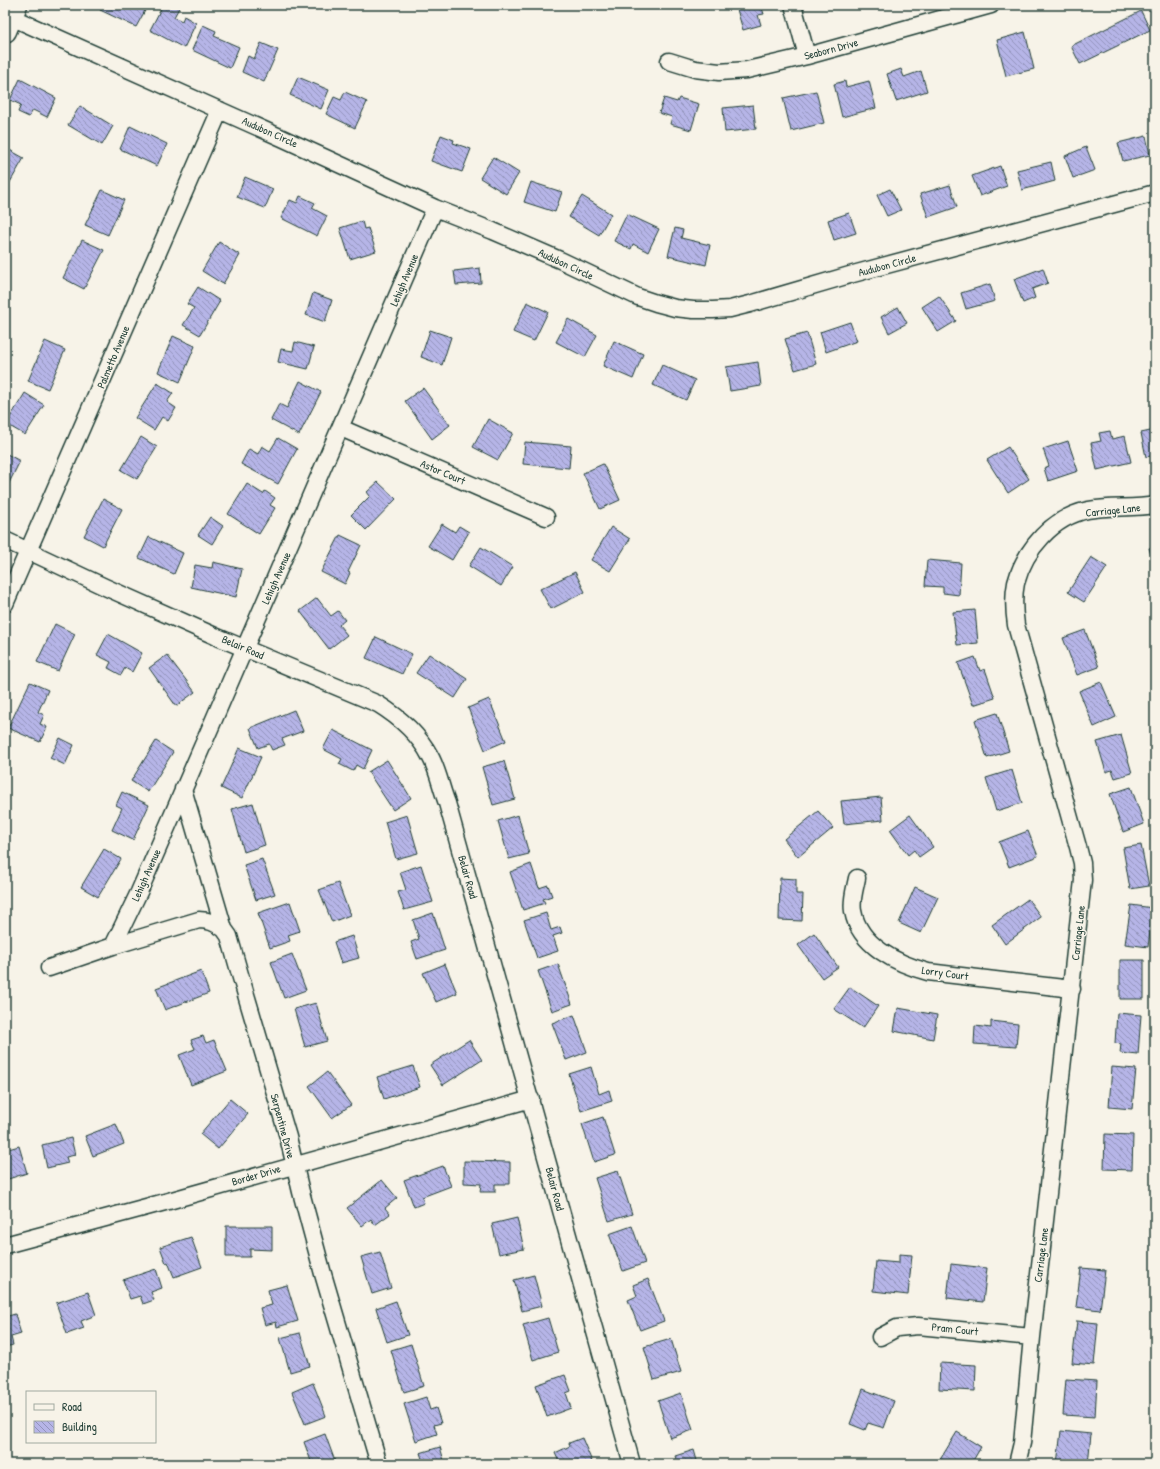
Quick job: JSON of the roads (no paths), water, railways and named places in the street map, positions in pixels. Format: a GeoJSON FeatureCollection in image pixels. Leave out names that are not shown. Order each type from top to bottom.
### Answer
{"type":"FeatureCollection","features":[{"type":"Feature","properties":{"kind":"street"},"geometry":{"type":"LineString","coordinates":[[793,5],[807,56]]}},
{"type":"Feature","properties":{"kind":"street","name":"Seaborn Drive"},"geometry":{"type":"LineString","coordinates":[[669,61],[695,69],[719,72],[748,70],[807,56],[991,5]]}},
{"type":"Feature","properties":{"kind":"street","name":"Audubon Circle"},"geometry":{"type":"LineString","coordinates":[[9,17],[220,110],[435,208],[493,231],[638,297],[656,304],[675,308],[693,310],[730,309],[853,274],[1155,193]]}},
{"type":"Feature","properties":{"kind":"street","name":"Palmetto Avenue"},"geometry":{"type":"LineString","coordinates":[[5,604],[220,110]]}},
{"type":"Feature","properties":{"kind":"street","name":"Lehigh Avenue"},"geometry":{"type":"LineString","coordinates":[[114,946],[139,892],[341,428],[435,208]]}},
{"type":"Feature","properties":{"kind":"street","name":"Astor Court"},"geometry":{"type":"LineString","coordinates":[[341,428],[546,517]]}},
{"type":"Feature","properties":{"kind":"street","name":"Carriage Lane"},"geometry":{"type":"LineString","coordinates":[[1017,1464],[1022,1442],[1032,1337],[1082,900],[1083,880],[1082,863],[1076,839],[1016,625],[1014,599],[1016,584],[1021,570],[1032,550],[1046,532],[1059,523],[1087,510],[1155,505]]}},
{"type":"Feature","properties":{"kind":"street","name":"Belair Road"},"geometry":{"type":"LineString","coordinates":[[5,540],[106,587],[378,704],[393,713],[407,725],[431,756],[447,803],[632,1464]]}},
{"type":"Feature","properties":{"kind":"street","name":"Serpentine Drive"},"geometry":{"type":"LineString","coordinates":[[183,789],[224,928],[229,936],[288,1137],[323,1274],[378,1464]]}},
{"type":"Feature","properties":{"kind":"street","name":"Lorry Court"},"geometry":{"type":"LineString","coordinates":[[857,878],[853,898],[853,911],[856,922],[870,942],[885,954],[899,962],[928,972],[1072,988]]}},
{"type":"Feature","properties":{"kind":"street"},"geometry":{"type":"LineString","coordinates":[[49,968],[198,920],[207,920],[224,928]]}},
{"type":"Feature","properties":{"kind":"street","name":"Border Drive"},"geometry":{"type":"LineString","coordinates":[[5,1245],[165,1202],[530,1099]]}},
{"type":"Feature","properties":{"kind":"street","name":"Pram Court"},"geometry":{"type":"LineString","coordinates":[[880,1337],[898,1328],[918,1326],[1032,1337]]}}]}
